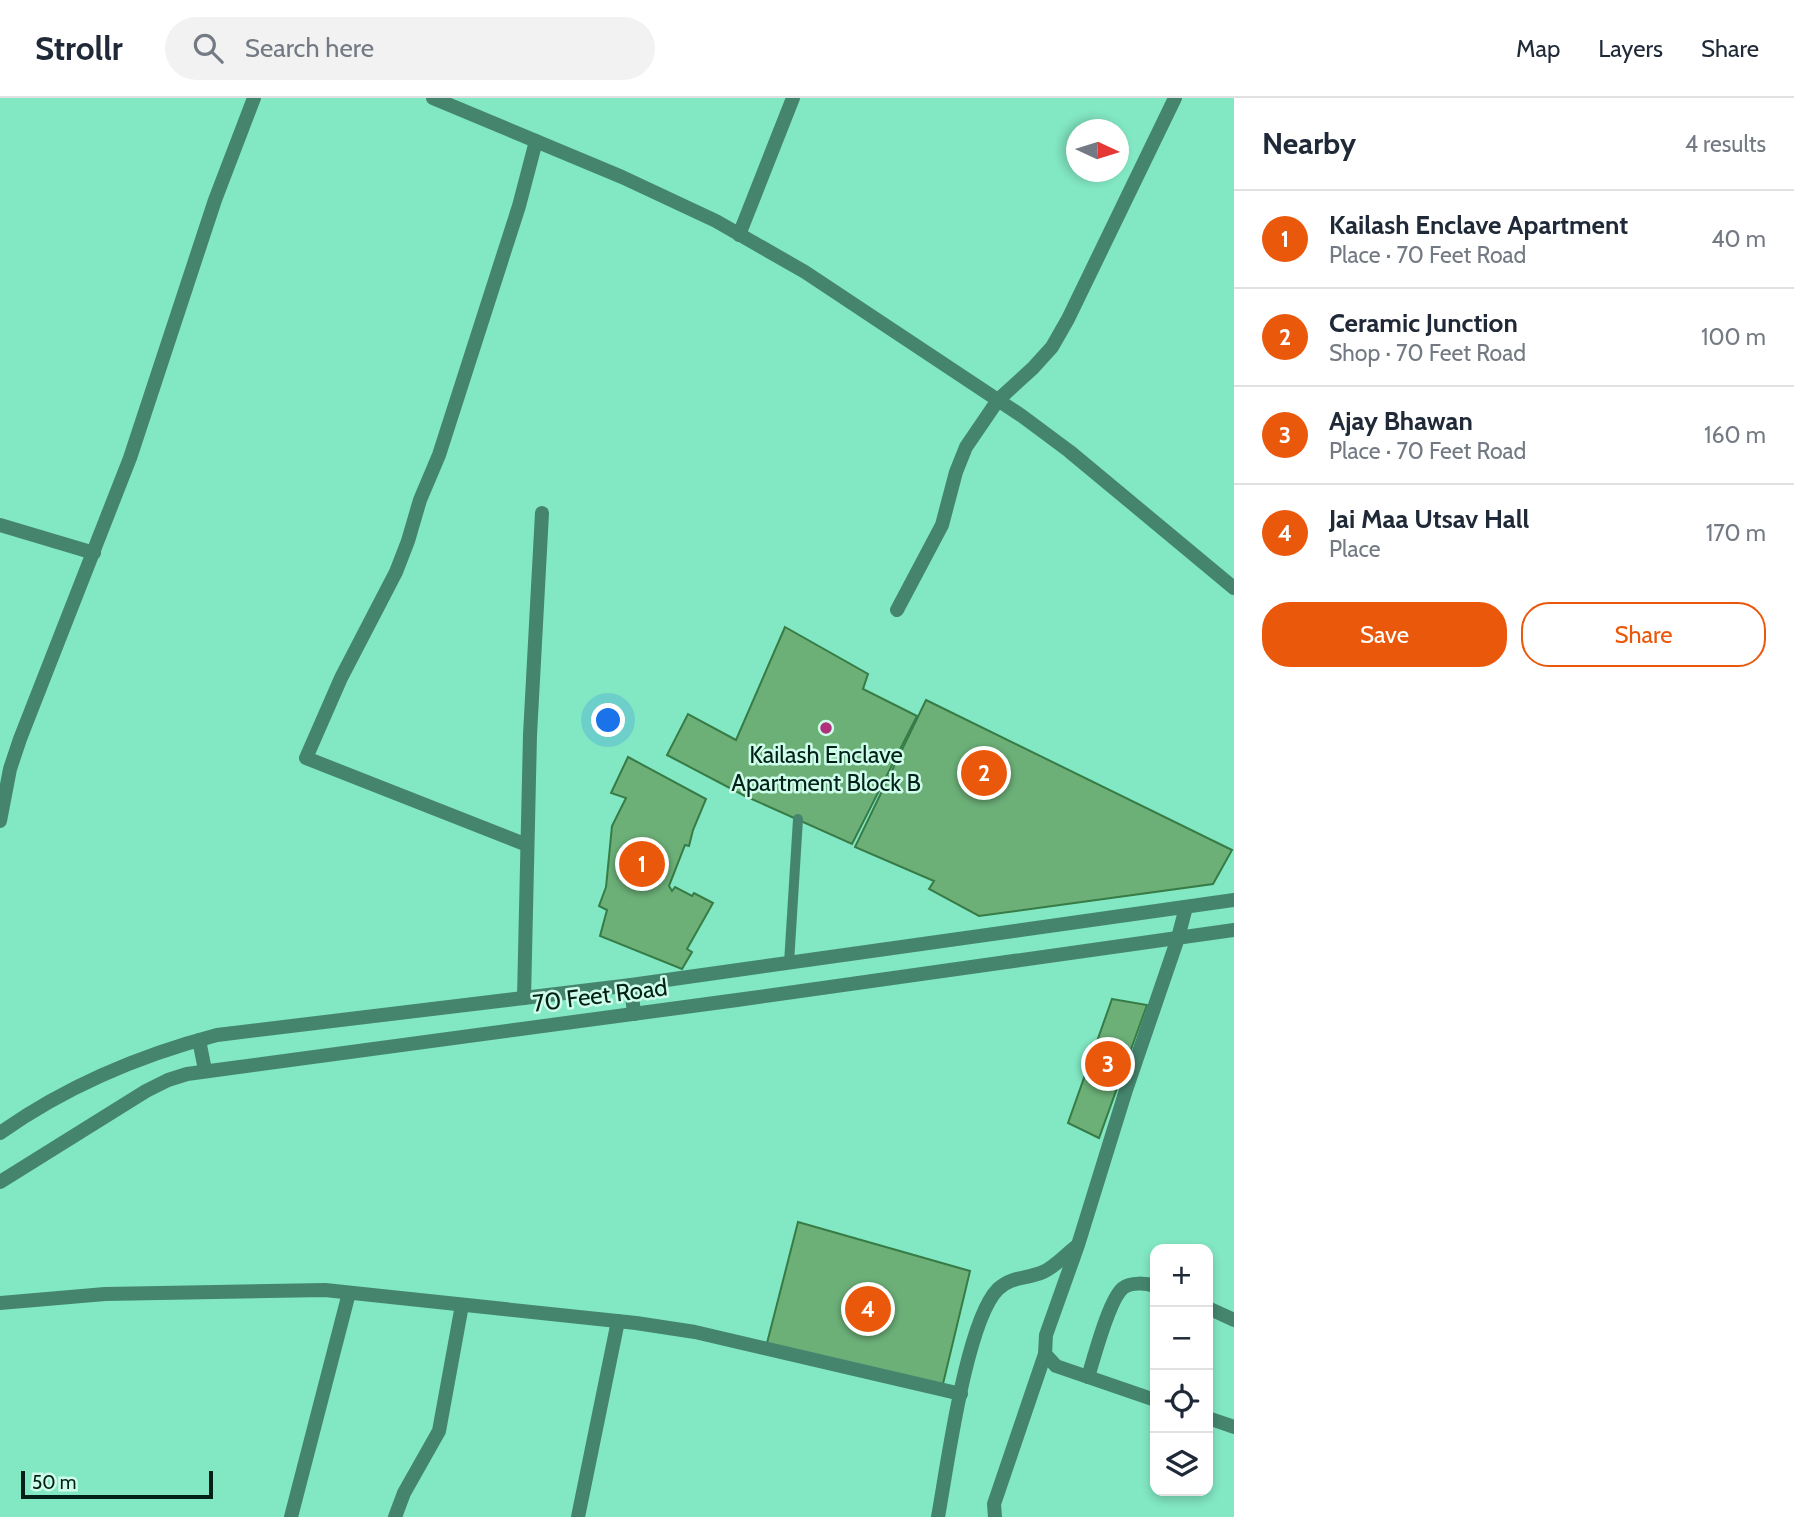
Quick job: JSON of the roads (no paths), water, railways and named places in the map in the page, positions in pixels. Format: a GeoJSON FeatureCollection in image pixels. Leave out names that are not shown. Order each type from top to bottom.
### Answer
{"type":"FeatureCollection","features":[{"type":"Feature","properties":{"kind":"street"},"geometry":{"type":"LineString","coordinates":[[0,821],[5,767],[20,739],[94,553],[145,415],[215,200],[254,98]]}},
{"type":"Feature","properties":{"kind":"street"},"geometry":{"type":"LineString","coordinates":[[433,98],[621,177],[739,235],[805,272],[998,400],[1069,451],[1234,589]]}},
{"type":"Feature","properties":{"kind":"street"},"geometry":{"type":"LineString","coordinates":[[739,235],[793,98]]}},
{"type":"Feature","properties":{"kind":"street"},"geometry":{"type":"LineString","coordinates":[[897,610],[942,525],[956,472],[966,447],[998,400],[1052,346],[1068,319],[1175,98]]}},
{"type":"Feature","properties":{"kind":"street"},"geometry":{"type":"LineString","coordinates":[[527,845],[306,758],[341,678],[396,572],[408,541],[516,217],[536,141]]}},
{"type":"Feature","properties":{"kind":"street"},"geometry":{"type":"LineString","coordinates":[[524,998],[530,735],[542,513]]}},
{"type":"Feature","properties":{"kind":"street"},"geometry":{"type":"LineString","coordinates":[[0,525],[94,553]]}},
{"type":"Feature","properties":{"kind":"street","name":"70 Feet Road"},"geometry":{"type":"LineString","coordinates":[[0,1133],[50,1101],[108,1073],[189,1041],[217,1035],[631,985],[1234,900]]}},
{"type":"Feature","properties":{"kind":"street"},"geometry":{"type":"LineString","coordinates":[[995,1517],[994,1504],[1045,1354],[1045,1335],[1078,1245],[1186,907]]}},
{"type":"Feature","properties":{"kind":"street","name":"70 Feet Road"},"geometry":{"type":"LineString","coordinates":[[0,1182],[146,1091],[168,1080],[205,1070],[634,1014],[1234,930]]}},
{"type":"Feature","properties":{"kind":"street"},"geometry":{"type":"LineString","coordinates":[[631,985],[634,1014]]}},
{"type":"Feature","properties":{"kind":"street"},"geometry":{"type":"LineString","coordinates":[[199,1040],[205,1070]]}},
{"type":"Feature","properties":{"kind":"street"},"geometry":{"type":"LineString","coordinates":[[938,1517],[961,1394],[977,1328],[997,1291],[1010,1280],[1042,1272],[1078,1245]]}},
{"type":"Feature","properties":{"kind":"street"},"geometry":{"type":"LineString","coordinates":[[1088,1377],[1113,1301],[1123,1288],[1133,1284],[1150,1286]]}},
{"type":"Feature","properties":{"kind":"street"},"geometry":{"type":"LineString","coordinates":[[0,1303],[105,1294],[296,1290],[349,1293],[618,1321],[695,1332],[961,1394]]}},
{"type":"Feature","properties":{"kind":"street"},"geometry":{"type":"LineString","coordinates":[[291,1517],[349,1293]]}},
{"type":"Feature","properties":{"kind":"street"},"geometry":{"type":"LineString","coordinates":[[395,1517],[404,1493],[439,1431],[462,1305]]}},
{"type":"Feature","properties":{"kind":"street"},"geometry":{"type":"LineString","coordinates":[[1213,1310],[1234,1320]]}},
{"type":"Feature","properties":{"kind":"street"},"geometry":{"type":"LineString","coordinates":[[578,1517],[618,1321]]}},
{"type":"Feature","properties":{"kind":"street"},"geometry":{"type":"LineString","coordinates":[[1045,1354],[1056,1366],[1150,1398]]}},
{"type":"Feature","properties":{"kind":"street"},"geometry":{"type":"LineString","coordinates":[[1213,1420],[1234,1427]]}},
{"type":"Feature","properties":{"kind":"lane"},"geometry":{"type":"LineString","coordinates":[[789,963],[798,819]]}},
{"type":"Feature","properties":{"kind":"place","name":"Kailash Enclave Apartment Block B"},"geometry":{"type":"Point","coordinates":[826,728]}},
{"type":"Feature","properties":{"kind":"place","name":"Ceramic Junction"},"geometry":{"type":"Point","coordinates":[984,773]}},
{"type":"Feature","properties":{"kind":"place","name":"Kailash Enclave Apartment"},"geometry":{"type":"Point","coordinates":[642,864]}},
{"type":"Feature","properties":{"kind":"place","name":"Ajay Bhawan"},"geometry":{"type":"Point","coordinates":[1108,1064]}},
{"type":"Feature","properties":{"kind":"place","name":"Jai Maa Utsav Hall"},"geometry":{"type":"Point","coordinates":[868,1309]}}]}
